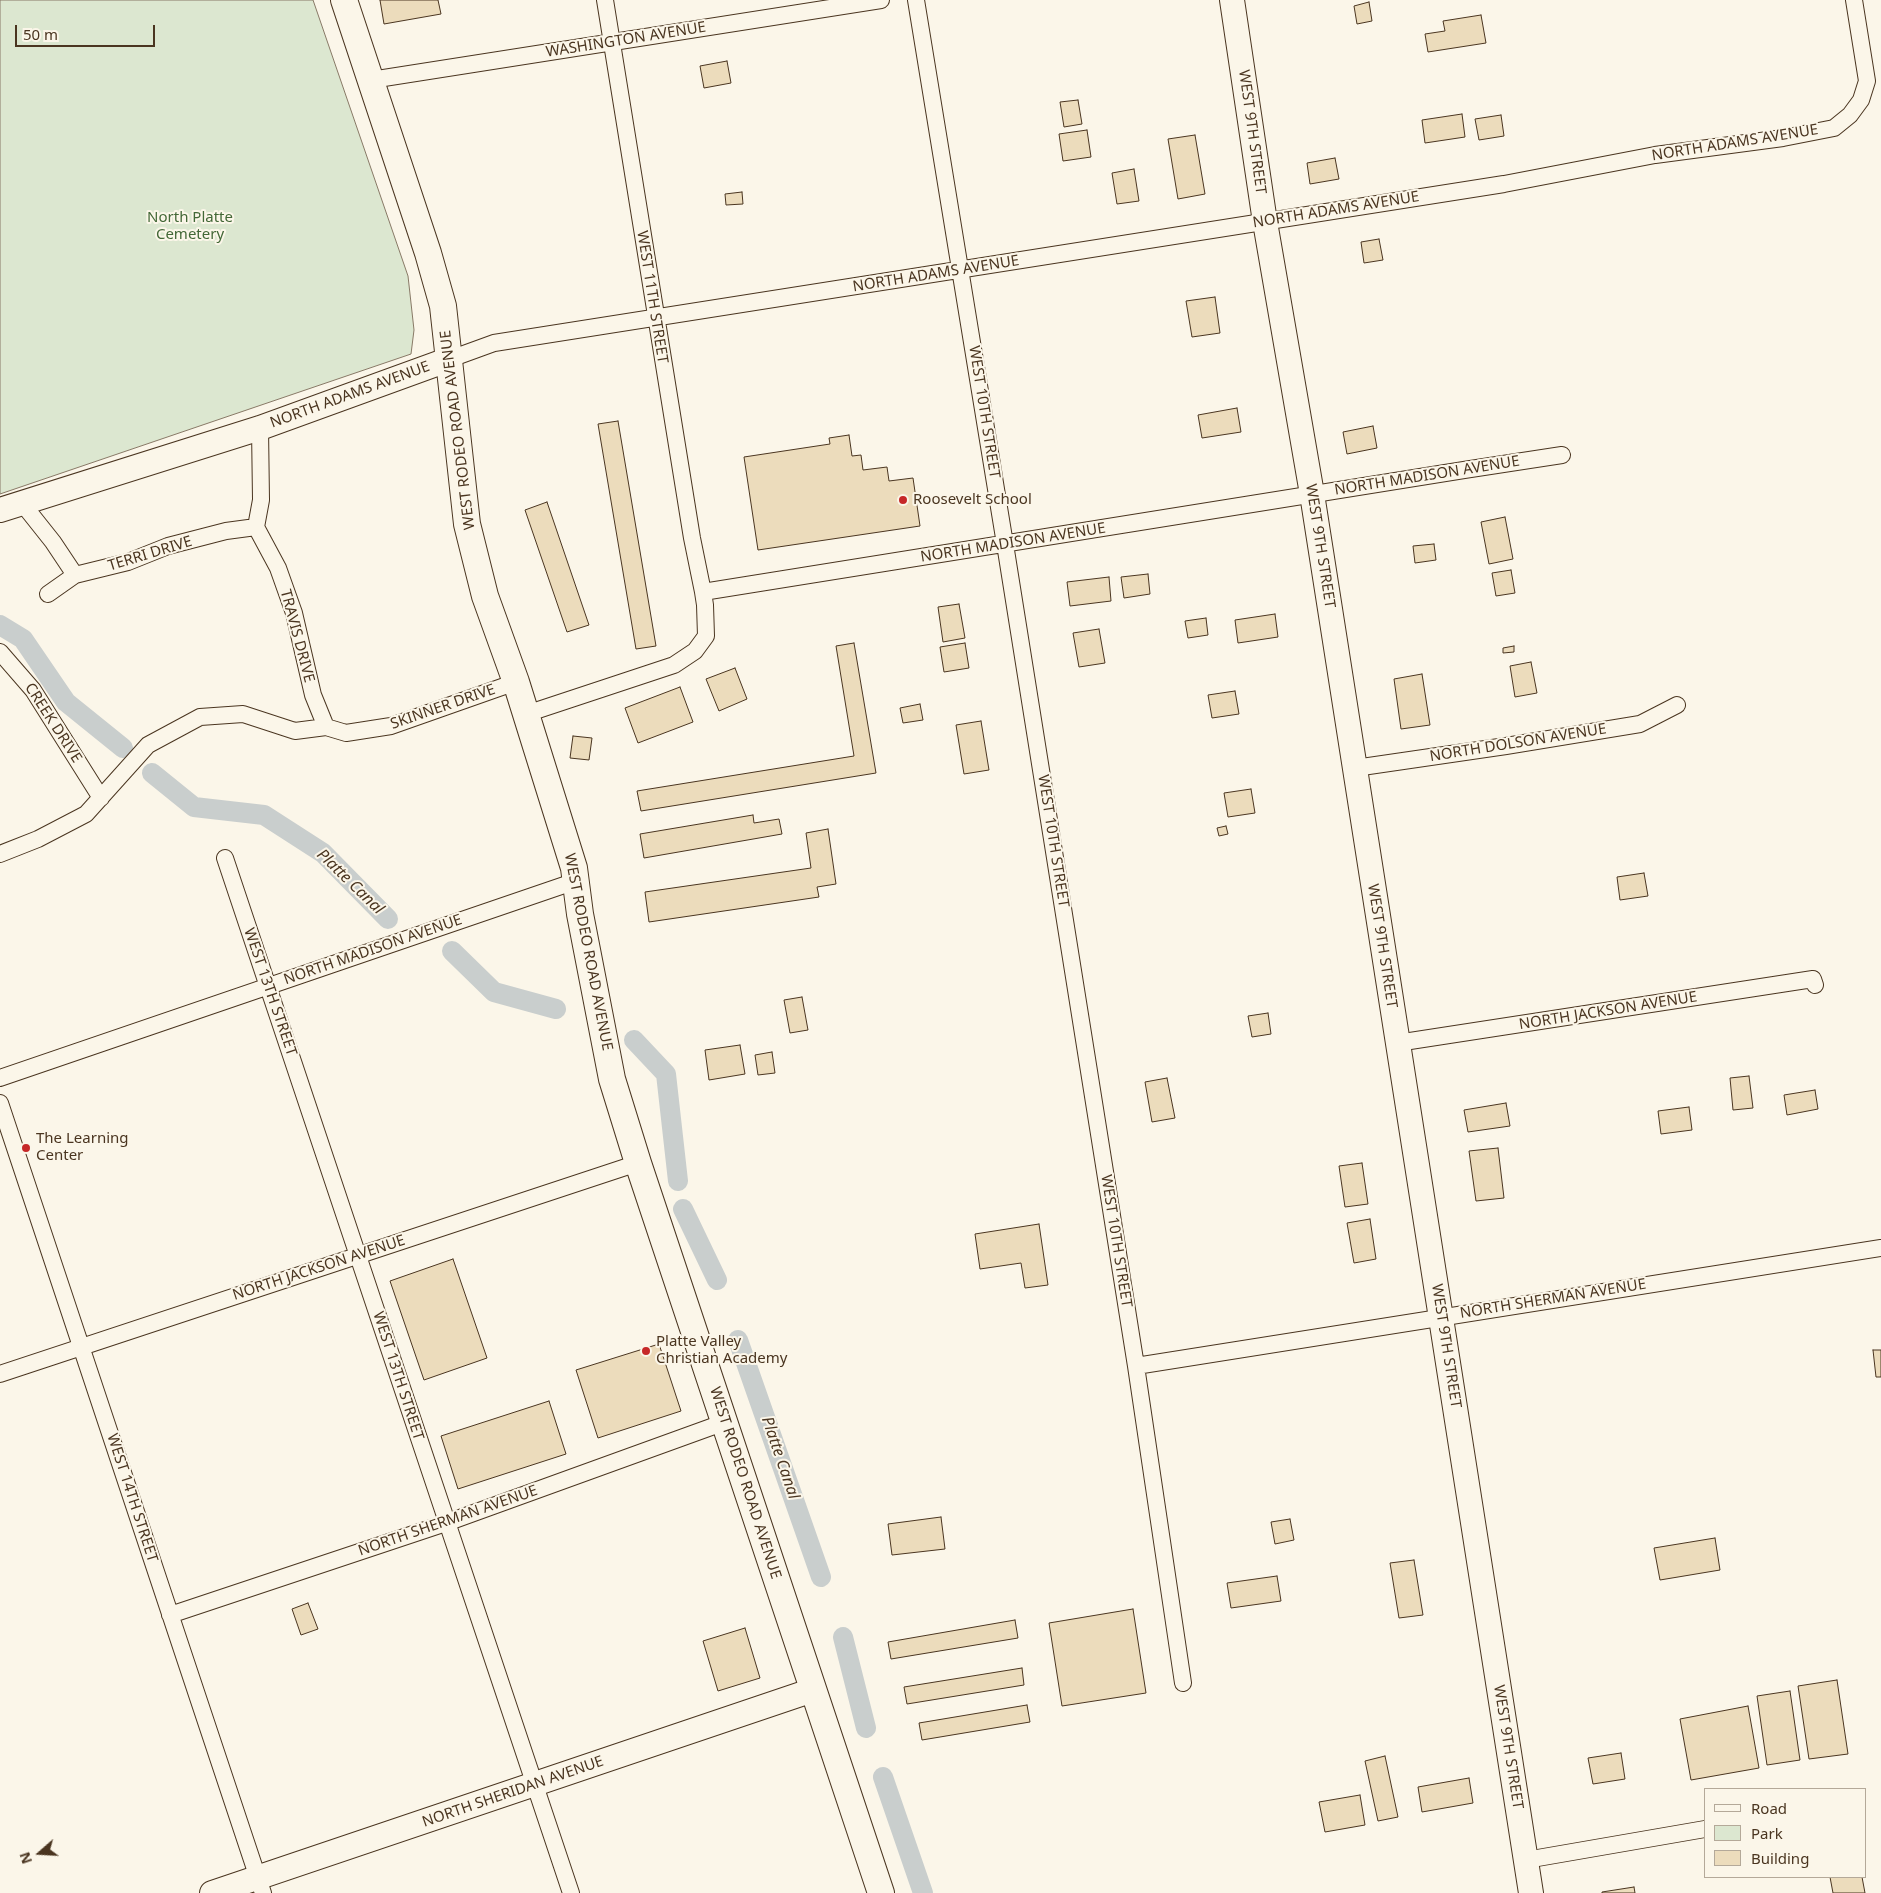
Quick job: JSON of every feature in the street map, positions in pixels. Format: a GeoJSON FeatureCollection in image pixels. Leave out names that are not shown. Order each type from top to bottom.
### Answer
{"type":"FeatureCollection","features":[{"type":"Feature","properties":{"kind":"main road","name":"WEST RODEO ROAD AVENUE"},"geometry":{"type":"LineString","coordinates":[[344,0],[428,253],[440,297],[450,359],[467,524],[485,596],[516,682],[574,868],[580,914],[612,1079],[638,1163],[881,1893]]}},
{"type":"Feature","properties":{"kind":"street","name":"WEST 11TH STREET"},"geometry":{"type":"LineString","coordinates":[[605,0],[692,538],[703,592]]}},
{"type":"Feature","properties":{"kind":"street","name":"WASHINGTON AVENUE"},"geometry":{"type":"LineString","coordinates":[[371,80],[881,0]]}},
{"type":"Feature","properties":{"kind":"street","name":"WEST 10TH STREET"},"geometry":{"type":"LineString","coordinates":[[916,0],[1136,1366],[1184,1683]]}},
{"type":"Feature","properties":{"kind":"street","name":"WEST 9TH STREET"},"geometry":{"type":"LineString","coordinates":[[1232,0],[1265,222],[1312,494],[1531,1893]]}},
{"type":"Feature","properties":{"kind":"street","name":"NORTH ADAMS AVENUE"},"geometry":{"type":"LineString","coordinates":[[11,507],[260,428],[494,343],[1504,184],[1655,155],[1783,138],[1834,128],[1850,115],[1861,100],[1866,81],[1854,0]]}},
{"type":"Feature","properties":{"kind":"street"},"geometry":{"type":"LineString","coordinates":[[256,527],[261,500],[260,428]]}},
{"type":"Feature","properties":{"kind":"street","name":"NORTH MADISON AVENUE"},"geometry":{"type":"LineString","coordinates":[[703,592],[1562,455]]}},
{"type":"Feature","properties":{"kind":"street"},"geometry":{"type":"LineString","coordinates":[[11,507],[53,542],[75,575]]}},
{"type":"Feature","properties":{"kind":"street","name":"TERRI DRIVE"},"geometry":{"type":"LineString","coordinates":[[48,594],[75,575],[128,562],[168,546],[226,531],[256,527]]}},
{"type":"Feature","properties":{"kind":"street","name":"TRAVIS DRIVE"},"geometry":{"type":"LineString","coordinates":[[256,527],[278,568],[294,613],[313,695],[326,727]]}},
{"type":"Feature","properties":{"kind":"street"},"geometry":{"type":"LineString","coordinates":[[526,714],[674,666],[695,651],[706,636],[703,592]]}},
{"type":"Feature","properties":{"kind":"street","name":"CREEK DRIVE"},"geometry":{"type":"LineString","coordinates":[[0,652],[33,690],[101,798]]}},
{"type":"Feature","properties":{"kind":"street","name":"SKINNER DRIVE"},"geometry":{"type":"LineString","coordinates":[[0,854],[38,839],[86,814],[148,745],[200,716],[243,714],[295,731],[326,727],[346,733],[391,726],[516,682]]}},
{"type":"Feature","properties":{"kind":"street","name":"NORTH DOLSON AVENUE"},"geometry":{"type":"LineString","coordinates":[[1355,768],[1640,724],[1677,705]]}},
{"type":"Feature","properties":{"kind":"street","name":"WEST 13TH STREET"},"geometry":{"type":"LineString","coordinates":[[225,858],[571,1893]]}},
{"type":"Feature","properties":{"kind":"street","name":"NORTH MADISON AVENUE"},"geometry":{"type":"LineString","coordinates":[[0,1078],[576,881]]}},
{"type":"Feature","properties":{"kind":"street","name":"NORTH JACKSON AVENUE"},"geometry":{"type":"LineString","coordinates":[[1397,1043],[1813,979],[1815,985]]}},
{"type":"Feature","properties":{"kind":"street","name":"WEST 14TH STREET"},"geometry":{"type":"LineString","coordinates":[[0,1103],[261,1885]]}},
{"type":"Feature","properties":{"kind":"street","name":"NORTH JACKSON AVENUE"},"geometry":{"type":"LineString","coordinates":[[0,1374],[638,1163]]}},
{"type":"Feature","properties":{"kind":"street","name":"NORTH SHERMAN AVENUE"},"geometry":{"type":"LineString","coordinates":[[1136,1366],[1441,1316],[1881,1248]]}},
{"type":"Feature","properties":{"kind":"street","name":"NORTH SHERMAN AVENUE"},"geometry":{"type":"LineString","coordinates":[[170,1615],[446,1523],[725,1422]]}},
{"type":"Feature","properties":{"kind":"street","name":"NORTH SHERIDAN AVENUE"},"geometry":{"type":"LineString","coordinates":[[212,1893],[261,1885],[534,1784],[813,1690]]}},
{"type":"Feature","properties":{"kind":"street"},"geometry":{"type":"LineString","coordinates":[[1526,1860],[1704,1829]]}},
{"type":"Feature","properties":{"kind":"green space","name":"North Platte Cemetery"},"geometry":{"type":"Polygon","coordinates":[[[0,0],[313,0],[408,276],[414,330],[411,354],[0,494],[0,0]]]}},
{"type":"Feature","properties":{"kind":"building"},"geometry":{"type":"Polygon","coordinates":[[[380,0],[438,0],[441,14],[384,24],[380,0]]]}},
{"type":"Feature","properties":{"kind":"building"},"geometry":{"type":"Polygon","coordinates":[[[1369,2],[1372,21],[1357,24],[1354,6],[1369,2]]]}},
{"type":"Feature","properties":{"kind":"building"},"geometry":{"type":"Polygon","coordinates":[[[1481,15],[1486,43],[1428,52],[1425,34],[1445,31],[1443,21],[1481,15]]]}},
{"type":"Feature","properties":{"kind":"building"},"geometry":{"type":"Polygon","coordinates":[[[727,61],[731,83],[704,88],[700,66],[727,61]]]}},
{"type":"Feature","properties":{"kind":"building"},"geometry":{"type":"Polygon","coordinates":[[[1078,100],[1082,124],[1064,127],[1060,102],[1078,100]]]}},
{"type":"Feature","properties":{"kind":"building"},"geometry":{"type":"Polygon","coordinates":[[[1462,114],[1465,137],[1425,143],[1422,120],[1462,114]]]}},
{"type":"Feature","properties":{"kind":"building"},"geometry":{"type":"Polygon","coordinates":[[[1501,115],[1504,136],[1479,140],[1475,119],[1501,115]]]}},
{"type":"Feature","properties":{"kind":"building"},"geometry":{"type":"Polygon","coordinates":[[[1087,130],[1091,157],[1063,161],[1059,134],[1087,130]]]}},
{"type":"Feature","properties":{"kind":"building"},"geometry":{"type":"Polygon","coordinates":[[[1195,135],[1205,194],[1178,199],[1168,139],[1195,135]]]}},
{"type":"Feature","properties":{"kind":"building"},"geometry":{"type":"Polygon","coordinates":[[[1335,158],[1339,179],[1310,184],[1307,163],[1335,158]]]}},
{"type":"Feature","properties":{"kind":"building"},"geometry":{"type":"Polygon","coordinates":[[[1134,169],[1139,201],[1117,204],[1112,173],[1134,169]]]}},
{"type":"Feature","properties":{"kind":"building"},"geometry":{"type":"Polygon","coordinates":[[[742,192],[743,204],[726,205],[725,194],[742,192]]]}},
{"type":"Feature","properties":{"kind":"building"},"geometry":{"type":"Polygon","coordinates":[[[1379,239],[1383,260],[1364,263],[1361,242],[1379,239]]]}},
{"type":"Feature","properties":{"kind":"building"},"geometry":{"type":"Polygon","coordinates":[[[1215,297],[1220,333],[1192,337],[1186,301],[1215,297]]]}},
{"type":"Feature","properties":{"kind":"building"},"geometry":{"type":"Polygon","coordinates":[[[1237,408],[1241,432],[1202,438],[1198,415],[1237,408]]]}},
{"type":"Feature","properties":{"kind":"building"},"geometry":{"type":"Polygon","coordinates":[[[618,421],[656,646],[636,649],[598,424],[618,421]]]}},
{"type":"Feature","properties":{"kind":"building"},"geometry":{"type":"Polygon","coordinates":[[[1373,426],[1377,448],[1347,454],[1343,432],[1373,426]]]}},
{"type":"Feature","properties":{"kind":"building"},"geometry":{"type":"Polygon","coordinates":[[[849,435],[852,456],[861,455],[863,470],[887,467],[889,481],[913,478],[920,526],[758,550],[744,457],[830,444],[829,438],[849,435]]]}},
{"type":"Feature","properties":{"kind":"building"},"geometry":{"type":"Polygon","coordinates":[[[547,502],[589,625],[567,632],[525,510],[547,502]]]}},
{"type":"Feature","properties":{"kind":"building"},"geometry":{"type":"Polygon","coordinates":[[[1505,517],[1513,559],[1489,564],[1481,522],[1505,517]]]}},
{"type":"Feature","properties":{"kind":"building"},"geometry":{"type":"Polygon","coordinates":[[[1434,544],[1436,560],[1415,563],[1413,546],[1434,544]]]}},
{"type":"Feature","properties":{"kind":"building"},"geometry":{"type":"Polygon","coordinates":[[[1511,570],[1515,593],[1496,596],[1492,573],[1511,570]]]}},
{"type":"Feature","properties":{"kind":"building"},"geometry":{"type":"Polygon","coordinates":[[[1148,574],[1150,594],[1124,598],[1121,577],[1148,574]]]}},
{"type":"Feature","properties":{"kind":"building"},"geometry":{"type":"Polygon","coordinates":[[[1109,577],[1111,601],[1070,606],[1067,582],[1109,577]]]}},
{"type":"Feature","properties":{"kind":"building"},"geometry":{"type":"Polygon","coordinates":[[[959,604],[965,638],[943,642],[938,607],[959,604]]]}},
{"type":"Feature","properties":{"kind":"building"},"geometry":{"type":"Polygon","coordinates":[[[1275,614],[1278,637],[1238,643],[1235,620],[1275,614]]]}},
{"type":"Feature","properties":{"kind":"building"},"geometry":{"type":"Polygon","coordinates":[[[1206,618],[1208,635],[1188,638],[1185,621],[1206,618]]]}},
{"type":"Feature","properties":{"kind":"building"},"geometry":{"type":"Polygon","coordinates":[[[1099,629],[1105,663],[1079,667],[1073,633],[1099,629]]]}},
{"type":"Feature","properties":{"kind":"building"},"geometry":{"type":"Polygon","coordinates":[[[854,643],[876,773],[641,811],[637,791],[854,756],[836,646],[854,643]]]}},
{"type":"Feature","properties":{"kind":"building"},"geometry":{"type":"Polygon","coordinates":[[[965,643],[969,668],[944,672],[940,647],[965,643]]]}},
{"type":"Feature","properties":{"kind":"building"},"geometry":{"type":"Polygon","coordinates":[[[1514,646],[1514,652],[1503,653],[1503,648],[1514,646]]]}},
{"type":"Feature","properties":{"kind":"building"},"geometry":{"type":"Polygon","coordinates":[[[1531,662],[1537,693],[1515,697],[1510,666],[1531,662]]]}},
{"type":"Feature","properties":{"kind":"building"},"geometry":{"type":"Polygon","coordinates":[[[735,668],[747,699],[719,711],[706,679],[735,668]]]}},
{"type":"Feature","properties":{"kind":"building"},"geometry":{"type":"Polygon","coordinates":[[[1422,674],[1430,725],[1401,729],[1394,679],[1422,674]]]}},
{"type":"Feature","properties":{"kind":"building"},"geometry":{"type":"Polygon","coordinates":[[[680,687],[693,722],[638,743],[625,708],[680,687]]]}},
{"type":"Feature","properties":{"kind":"building"},"geometry":{"type":"Polygon","coordinates":[[[1235,691],[1239,714],[1212,718],[1208,695],[1235,691]]]}},
{"type":"Feature","properties":{"kind":"building"},"geometry":{"type":"Polygon","coordinates":[[[920,704],[923,720],[903,723],[900,708],[920,704]]]}},
{"type":"Feature","properties":{"kind":"building"},"geometry":{"type":"Polygon","coordinates":[[[981,721],[989,770],[964,774],[956,725],[981,721]]]}},
{"type":"Feature","properties":{"kind":"building"},"geometry":{"type":"Polygon","coordinates":[[[573,736],[592,738],[589,760],[570,758],[573,736]]]}},
{"type":"Feature","properties":{"kind":"building"},"geometry":{"type":"Polygon","coordinates":[[[1251,789],[1255,813],[1228,817],[1224,793],[1251,789]]]}},
{"type":"Feature","properties":{"kind":"building"},"geometry":{"type":"Polygon","coordinates":[[[753,815],[754,823],[779,819],[782,834],[644,858],[640,834],[753,815]]]}},
{"type":"Feature","properties":{"kind":"building"},"geometry":{"type":"Polygon","coordinates":[[[1226,826],[1228,834],[1219,836],[1217,828],[1226,826]]]}},
{"type":"Feature","properties":{"kind":"building"},"geometry":{"type":"Polygon","coordinates":[[[828,829],[836,884],[817,887],[819,897],[649,922],[645,892],[811,868],[806,833],[828,829]]]}},
{"type":"Feature","properties":{"kind":"building"},"geometry":{"type":"Polygon","coordinates":[[[1644,873],[1648,896],[1620,900],[1617,877],[1644,873]]]}},
{"type":"Feature","properties":{"kind":"building"},"geometry":{"type":"Polygon","coordinates":[[[802,997],[808,1030],[790,1033],[784,1000],[802,997]]]}},
{"type":"Feature","properties":{"kind":"building"},"geometry":{"type":"Polygon","coordinates":[[[1268,1013],[1271,1034],[1252,1037],[1248,1016],[1268,1013]]]}},
{"type":"Feature","properties":{"kind":"building"},"geometry":{"type":"Polygon","coordinates":[[[740,1045],[745,1074],[709,1080],[705,1050],[740,1045]]]}},
{"type":"Feature","properties":{"kind":"building"},"geometry":{"type":"Polygon","coordinates":[[[772,1052],[775,1073],[758,1075],[755,1055],[772,1052]]]}},
{"type":"Feature","properties":{"kind":"building"},"geometry":{"type":"Polygon","coordinates":[[[1749,1076],[1753,1108],[1733,1110],[1730,1078],[1749,1076]]]}},
{"type":"Feature","properties":{"kind":"building"},"geometry":{"type":"Polygon","coordinates":[[[1167,1078],[1175,1118],[1152,1122],[1145,1082],[1167,1078]]]}},
{"type":"Feature","properties":{"kind":"building"},"geometry":{"type":"Polygon","coordinates":[[[1815,1090],[1818,1109],[1787,1115],[1784,1095],[1815,1090]]]}},
{"type":"Feature","properties":{"kind":"building"},"geometry":{"type":"Polygon","coordinates":[[[1506,1103],[1510,1126],[1468,1132],[1464,1110],[1506,1103]]]}},
{"type":"Feature","properties":{"kind":"building"},"geometry":{"type":"Polygon","coordinates":[[[1689,1107],[1692,1130],[1661,1134],[1658,1111],[1689,1107]]]}},
{"type":"Feature","properties":{"kind":"building"},"geometry":{"type":"Polygon","coordinates":[[[1498,1148],[1504,1198],[1476,1201],[1469,1151],[1498,1148]]]}},
{"type":"Feature","properties":{"kind":"building"},"geometry":{"type":"Polygon","coordinates":[[[1362,1163],[1368,1204],[1345,1207],[1339,1166],[1362,1163]]]}},
{"type":"Feature","properties":{"kind":"building"},"geometry":{"type":"Polygon","coordinates":[[[1370,1219],[1376,1259],[1354,1263],[1347,1223],[1370,1219]]]}},
{"type":"Feature","properties":{"kind":"building"},"geometry":{"type":"Polygon","coordinates":[[[1039,1224],[1048,1285],[1025,1288],[1021,1263],[980,1269],[975,1234],[1039,1224]]]}},
{"type":"Feature","properties":{"kind":"building"},"geometry":{"type":"Polygon","coordinates":[[[453,1259],[487,1358],[424,1380],[390,1281],[453,1259]]]}},
{"type":"Feature","properties":{"kind":"building"},"geometry":{"type":"Polygon","coordinates":[[[659,1344],[681,1411],[598,1438],[576,1370],[659,1344]]]}},
{"type":"Feature","properties":{"kind":"building"},"geometry":{"type":"Polygon","coordinates":[[[1873,1350],[1881,1350],[1881,1377],[1876,1377],[1873,1350]]]}},
{"type":"Feature","properties":{"kind":"building"},"geometry":{"type":"Polygon","coordinates":[[[549,1401],[566,1454],[458,1489],[441,1436],[549,1401]]]}},
{"type":"Feature","properties":{"kind":"building"},"geometry":{"type":"Polygon","coordinates":[[[941,1517],[945,1549],[892,1555],[888,1524],[941,1517]]]}},
{"type":"Feature","properties":{"kind":"building"},"geometry":{"type":"Polygon","coordinates":[[[1290,1519],[1294,1540],[1275,1544],[1271,1522],[1290,1519]]]}},
{"type":"Feature","properties":{"kind":"building"},"geometry":{"type":"Polygon","coordinates":[[[1715,1538],[1720,1570],[1660,1580],[1654,1548],[1715,1538]]]}},
{"type":"Feature","properties":{"kind":"building"},"geometry":{"type":"Polygon","coordinates":[[[1414,1560],[1423,1615],[1399,1618],[1390,1563],[1414,1560]]]}},
{"type":"Feature","properties":{"kind":"building"},"geometry":{"type":"Polygon","coordinates":[[[1277,1576],[1281,1601],[1231,1608],[1227,1583],[1277,1576]]]}},
{"type":"Feature","properties":{"kind":"building"},"geometry":{"type":"Polygon","coordinates":[[[308,1603],[318,1629],[301,1635],[292,1609],[308,1603]]]}},
{"type":"Feature","properties":{"kind":"building"},"geometry":{"type":"Polygon","coordinates":[[[1133,1609],[1146,1693],[1062,1706],[1049,1623],[1133,1609]]]}},
{"type":"Feature","properties":{"kind":"building"},"geometry":{"type":"Polygon","coordinates":[[[1015,1620],[1018,1638],[891,1659],[888,1642],[1015,1620]]]}},
{"type":"Feature","properties":{"kind":"building"},"geometry":{"type":"Polygon","coordinates":[[[745,1628],[760,1678],[718,1691],[703,1641],[745,1628]]]}},
{"type":"Feature","properties":{"kind":"building"},"geometry":{"type":"Polygon","coordinates":[[[1022,1668],[1024,1685],[907,1704],[904,1687],[1022,1668]]]}},
{"type":"Feature","properties":{"kind":"building"},"geometry":{"type":"Polygon","coordinates":[[[1837,1680],[1848,1754],[1809,1759],[1798,1686],[1837,1680]]]}},
{"type":"Feature","properties":{"kind":"building"},"geometry":{"type":"Polygon","coordinates":[[[1790,1691],[1800,1760],[1767,1765],[1757,1696],[1790,1691]]]}},
{"type":"Feature","properties":{"kind":"building"},"geometry":{"type":"Polygon","coordinates":[[[1027,1705],[1030,1722],[922,1740],[919,1723],[1027,1705]]]}},
{"type":"Feature","properties":{"kind":"building"},"geometry":{"type":"Polygon","coordinates":[[[1748,1706],[1759,1768],[1691,1780],[1680,1719],[1748,1706]]]}},
{"type":"Feature","properties":{"kind":"building"},"geometry":{"type":"Polygon","coordinates":[[[1621,1753],[1625,1779],[1593,1784],[1588,1758],[1621,1753]]]}},
{"type":"Feature","properties":{"kind":"building"},"geometry":{"type":"Polygon","coordinates":[[[1385,1756],[1398,1817],[1378,1821],[1365,1761],[1385,1756]]]}},
{"type":"Feature","properties":{"kind":"building"},"geometry":{"type":"Polygon","coordinates":[[[1469,1778],[1473,1803],[1422,1812],[1418,1787],[1469,1778]]]}},
{"type":"Feature","properties":{"kind":"building"},"geometry":{"type":"Polygon","coordinates":[[[1360,1795],[1365,1825],[1325,1832],[1319,1802],[1360,1795]]]}},
{"type":"Feature","properties":{"kind":"building"},"geometry":{"type":"Polygon","coordinates":[[[1830,1878],[1862,1878],[1865,1893],[1833,1893],[1830,1878]]]}},
{"type":"Feature","properties":{"kind":"building"},"geometry":{"type":"Polygon","coordinates":[[[1634,1887],[1635,1893],[1602,1893],[1602,1892],[1634,1887]]]}},
{"type":"Feature","properties":{"kind":"waterway","name":"Platte Canal"},"geometry":{"type":"LineString","coordinates":[[0,625],[23,639],[66,702],[123,748]]}},
{"type":"Feature","properties":{"kind":"waterway","name":"Platte Canal"},"geometry":{"type":"LineString","coordinates":[[152,773],[194,807],[264,815],[323,853],[388,919]]}},
{"type":"Feature","properties":{"kind":"waterway","name":"Platte Canal"},"geometry":{"type":"LineString","coordinates":[[452,951],[494,992],[556,1009]]}},
{"type":"Feature","properties":{"kind":"waterway","name":"Platte Canal"},"geometry":{"type":"LineString","coordinates":[[634,1040],[666,1074],[678,1181]]}},
{"type":"Feature","properties":{"kind":"waterway"},"geometry":{"type":"LineString","coordinates":[[683,1209],[717,1280]]}},
{"type":"Feature","properties":{"kind":"waterway","name":"Platte Canal"},"geometry":{"type":"LineString","coordinates":[[738,1340],[821,1577]]}},
{"type":"Feature","properties":{"kind":"waterway"},"geometry":{"type":"LineString","coordinates":[[843,1637],[866,1728]]}},
{"type":"Feature","properties":{"kind":"waterway","name":"Platte Canal"},"geometry":{"type":"LineString","coordinates":[[883,1777],[923,1893]]}},
{"type":"Feature","properties":{"kind":"place","name":"Roosevelt School"},"geometry":{"type":"Point","coordinates":[903,500]}},
{"type":"Feature","properties":{"kind":"place","name":"The Learning Center"},"geometry":{"type":"Point","coordinates":[26,1148]}},
{"type":"Feature","properties":{"kind":"place","name":"Platte Valley Christian Academy"},"geometry":{"type":"Point","coordinates":[646,1351]}}]}
